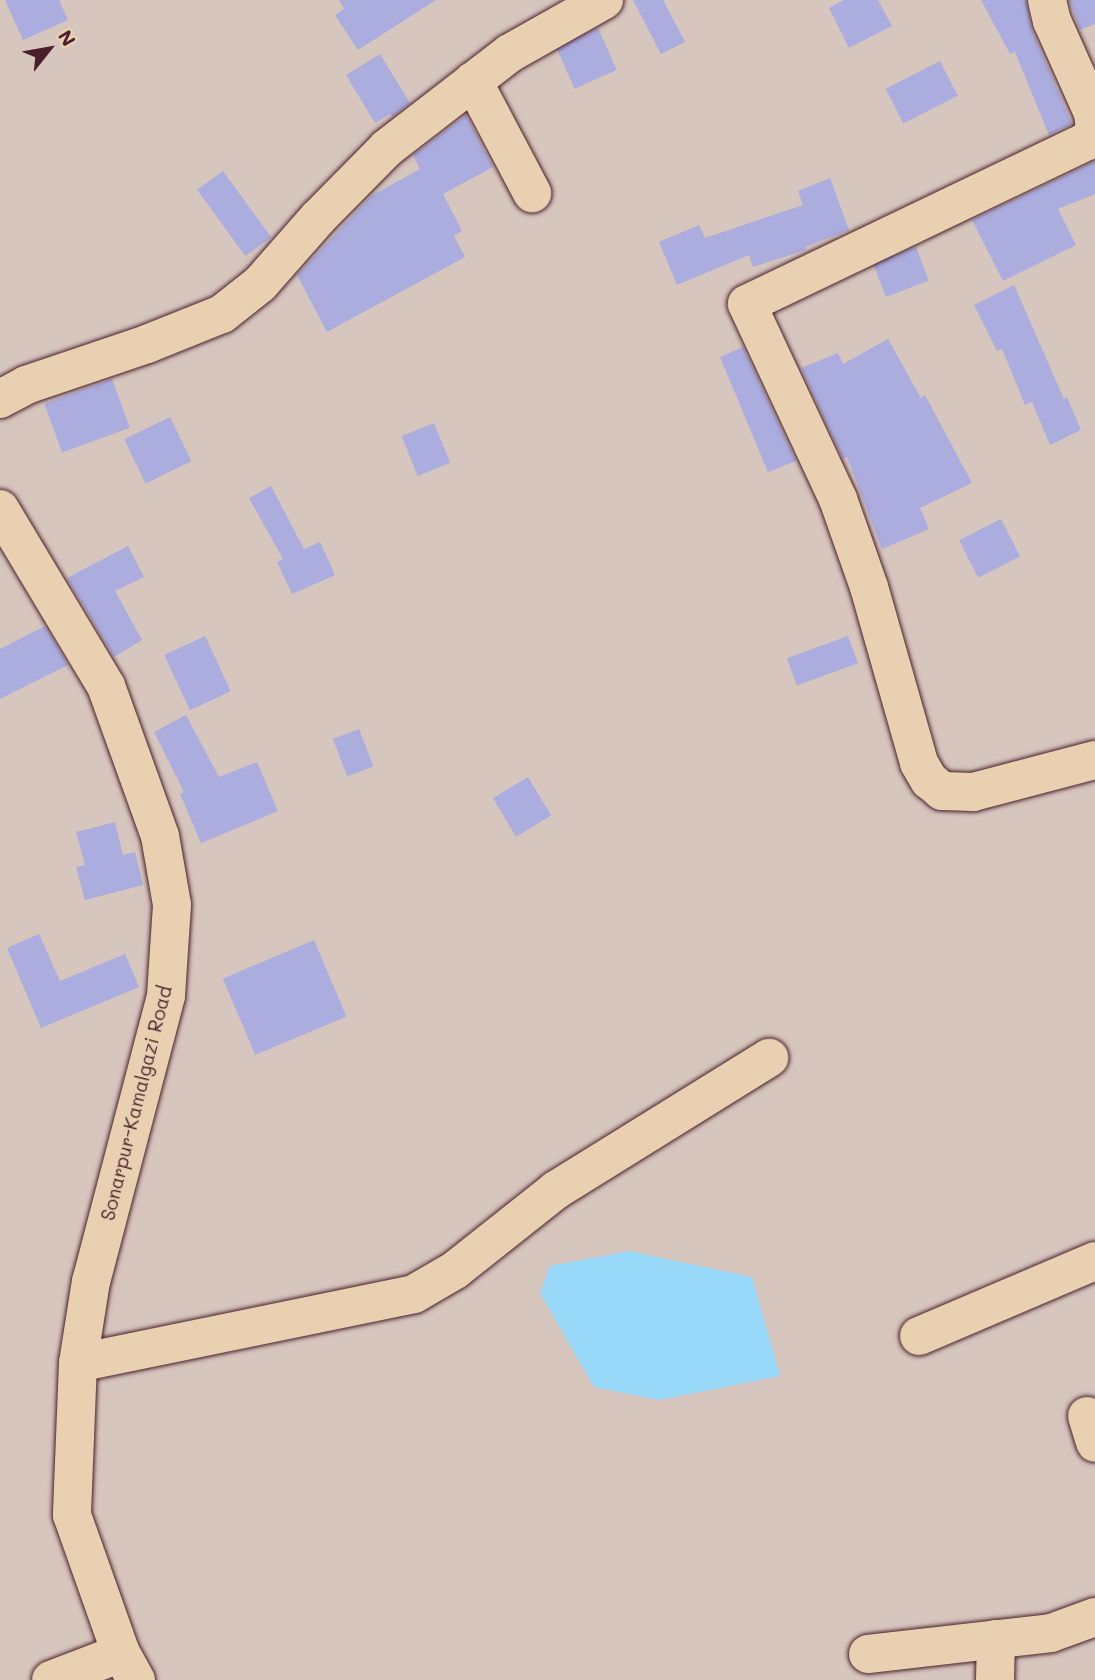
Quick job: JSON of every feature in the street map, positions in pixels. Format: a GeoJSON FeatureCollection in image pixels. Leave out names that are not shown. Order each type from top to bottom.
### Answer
{"type":"FeatureCollection","features":[{"type":"Feature","properties":{"kind":"street"},"geometry":{"type":"LineString","coordinates":[[0,399],[26,385],[157,341],[222,314],[260,285],[318,218],[387,148],[510,53],[604,0]]}},
{"type":"Feature","properties":{"kind":"street"},"geometry":{"type":"LineString","coordinates":[[1046,0],[1052,21],[1093,113],[1095,130],[1087,141],[747,304],[838,499],[869,587],[919,763],[929,780],[942,791],[973,792],[1095,760]]}},
{"type":"Feature","properties":{"kind":"street"},"geometry":{"type":"LineString","coordinates":[[473,81],[532,193]]}},
{"type":"Feature","properties":{"kind":"street","name":"Sonarpur-Kamalgazi Road"},"geometry":{"type":"LineString","coordinates":[[0,509],[106,686],[160,836],[172,905],[166,996],[91,1280],[78,1363],[72,1515],[128,1666]]}},
{"type":"Feature","properties":{"kind":"street"},"geometry":{"type":"LineString","coordinates":[[78,1363],[414,1294],[455,1270],[556,1190],[769,1058]]}},
{"type":"Feature","properties":{"kind":"street"},"geometry":{"type":"LineString","coordinates":[[919,1336],[1095,1261]]}},
{"type":"Feature","properties":{"kind":"street"},"geometry":{"type":"LineString","coordinates":[[868,1654],[1051,1633],[1095,1618]]}},
{"type":"Feature","properties":{"kind":"street"},"geometry":{"type":"LineString","coordinates":[[995,1680],[996,1639]]}},
{"type":"Feature","properties":{"kind":"street"},"geometry":{"type":"LineString","coordinates":[[51,1680],[128,1666]]}},
{"type":"Feature","properties":{"kind":"water"},"geometry":{"type":"Polygon","coordinates":[[[629,1251],[752,1277],[780,1376],[659,1400],[594,1387],[540,1293],[550,1266],[629,1251]]]}},
{"type":"Feature","properties":{"kind":"building"},"geometry":{"type":"Polygon","coordinates":[[[5,0],[59,0],[68,20],[23,40],[5,0]]]}},
{"type":"Feature","properties":{"kind":"building"},"geometry":{"type":"Polygon","coordinates":[[[339,0],[436,0],[358,50],[335,15],[344,9],[339,0]]]}},
{"type":"Feature","properties":{"kind":"building"},"geometry":{"type":"Polygon","coordinates":[[[633,0],[663,0],[685,42],[661,54],[633,0]]]}},
{"type":"Feature","properties":{"kind":"building"},"geometry":{"type":"Polygon","coordinates":[[[844,0],[878,0],[892,26],[849,48],[829,8],[844,0]]]}},
{"type":"Feature","properties":{"kind":"building"},"geometry":{"type":"Polygon","coordinates":[[[981,0],[1026,0],[1032,30],[1072,124],[1049,135],[1015,52],[1010,54],[981,0]]]}},
{"type":"Feature","properties":{"kind":"building"},"geometry":{"type":"Polygon","coordinates":[[[1069,0],[1095,0],[1095,24],[1080,30],[1069,0]]]}},
{"type":"Feature","properties":{"kind":"building"},"geometry":{"type":"Polygon","coordinates":[[[598,28],[617,70],[575,89],[556,47],[598,28]]]}},
{"type":"Feature","properties":{"kind":"building"},"geometry":{"type":"Polygon","coordinates":[[[380,54],[410,103],[392,117],[390,114],[375,123],[346,75],[380,54]]]}},
{"type":"Feature","properties":{"kind":"building"},"geometry":{"type":"Polygon","coordinates":[[[940,61],[958,96],[903,123],[886,89],[940,61]]]}},
{"type":"Feature","properties":{"kind":"building"},"geometry":{"type":"Polygon","coordinates":[[[466,115],[493,167],[443,194],[462,231],[454,236],[465,257],[327,332],[297,275],[371,196],[420,169],[413,155],[466,115]]]}},
{"type":"Feature","properties":{"kind":"building"},"geometry":{"type":"Polygon","coordinates":[[[1095,161],[1095,194],[1058,209],[1076,245],[1003,281],[972,220],[1095,161]]]}},
{"type":"Feature","properties":{"kind":"building"},"geometry":{"type":"Polygon","coordinates":[[[223,171],[271,237],[245,256],[197,190],[223,171]]]}},
{"type":"Feature","properties":{"kind":"building"},"geometry":{"type":"Polygon","coordinates":[[[830,178],[849,230],[805,247],[806,250],[753,267],[749,255],[677,285],[659,242],[699,225],[705,238],[803,205],[798,191],[830,178]]]}},
{"type":"Feature","properties":{"kind":"building"},"geometry":{"type":"Polygon","coordinates":[[[916,247],[929,281],[886,297],[873,263],[916,247]]]}},
{"type":"Feature","properties":{"kind":"building"},"geometry":{"type":"Polygon","coordinates":[[[1014,285],[1064,399],[1067,397],[1081,430],[1050,445],[1032,402],[1025,405],[1002,349],[997,351],[974,305],[1014,285]]]}},
{"type":"Feature","properties":{"kind":"building"},"geometry":{"type":"Polygon","coordinates":[[[888,339],[921,398],[925,395],[972,483],[920,508],[929,529],[882,549],[847,457],[843,459],[801,368],[838,353],[843,364],[888,339]]]}},
{"type":"Feature","properties":{"kind":"building"},"geometry":{"type":"Polygon","coordinates":[[[743,347],[796,461],[768,472],[720,357],[743,347]]]}},
{"type":"Feature","properties":{"kind":"building"},"geometry":{"type":"Polygon","coordinates":[[[112,379],[130,428],[62,452],[44,404],[112,379]]]}},
{"type":"Feature","properties":{"kind":"building"},"geometry":{"type":"Polygon","coordinates":[[[170,417],[191,461],[146,483],[124,439],[170,417]]]}},
{"type":"Feature","properties":{"kind":"building"},"geometry":{"type":"Polygon","coordinates":[[[434,423],[450,463],[418,476],[402,436],[434,423]]]}},
{"type":"Feature","properties":{"kind":"building"},"geometry":{"type":"Polygon","coordinates":[[[271,486],[304,549],[320,542],[335,575],[292,594],[277,562],[283,559],[249,498],[271,486]]]}},
{"type":"Feature","properties":{"kind":"building"},"geometry":{"type":"Polygon","coordinates":[[[1001,519],[1020,556],[978,578],[959,540],[1001,519]]]}},
{"type":"Feature","properties":{"kind":"building"},"geometry":{"type":"Polygon","coordinates":[[[128,546],[144,577],[115,591],[142,640],[114,657],[67,578],[128,546]]]}},
{"type":"Feature","properties":{"kind":"building"},"geometry":{"type":"Polygon","coordinates":[[[45,626],[68,665],[0,699],[0,649],[45,626]]]}},
{"type":"Feature","properties":{"kind":"building"},"geometry":{"type":"Polygon","coordinates":[[[205,636],[231,691],[190,710],[164,655],[205,636]]]}},
{"type":"Feature","properties":{"kind":"building"},"geometry":{"type":"Polygon","coordinates":[[[848,636],[858,663],[797,685],[787,658],[848,636]]]}},
{"type":"Feature","properties":{"kind":"building"},"geometry":{"type":"Polygon","coordinates":[[[186,715],[219,777],[257,762],[278,811],[201,843],[180,794],[184,792],[154,732],[186,715]]]}},
{"type":"Feature","properties":{"kind":"building"},"geometry":{"type":"Polygon","coordinates":[[[359,729],[373,766],[347,776],[333,739],[359,729]]]}},
{"type":"Feature","properties":{"kind":"building"},"geometry":{"type":"Polygon","coordinates":[[[528,777],[551,816],[516,837],[493,798],[528,777]]]}},
{"type":"Feature","properties":{"kind":"building"},"geometry":{"type":"Polygon","coordinates":[[[115,822],[123,855],[135,852],[143,885],[85,900],[76,867],[85,865],[76,832],[115,822]]]}},
{"type":"Feature","properties":{"kind":"building"},"geometry":{"type":"Polygon","coordinates":[[[39,934],[60,981],[125,954],[139,987],[41,1028],[7,948],[39,934]]]}},
{"type":"Feature","properties":{"kind":"building"},"geometry":{"type":"Polygon","coordinates":[[[314,940],[346,1016],[255,1055],[223,979],[314,940]]]}}]}
